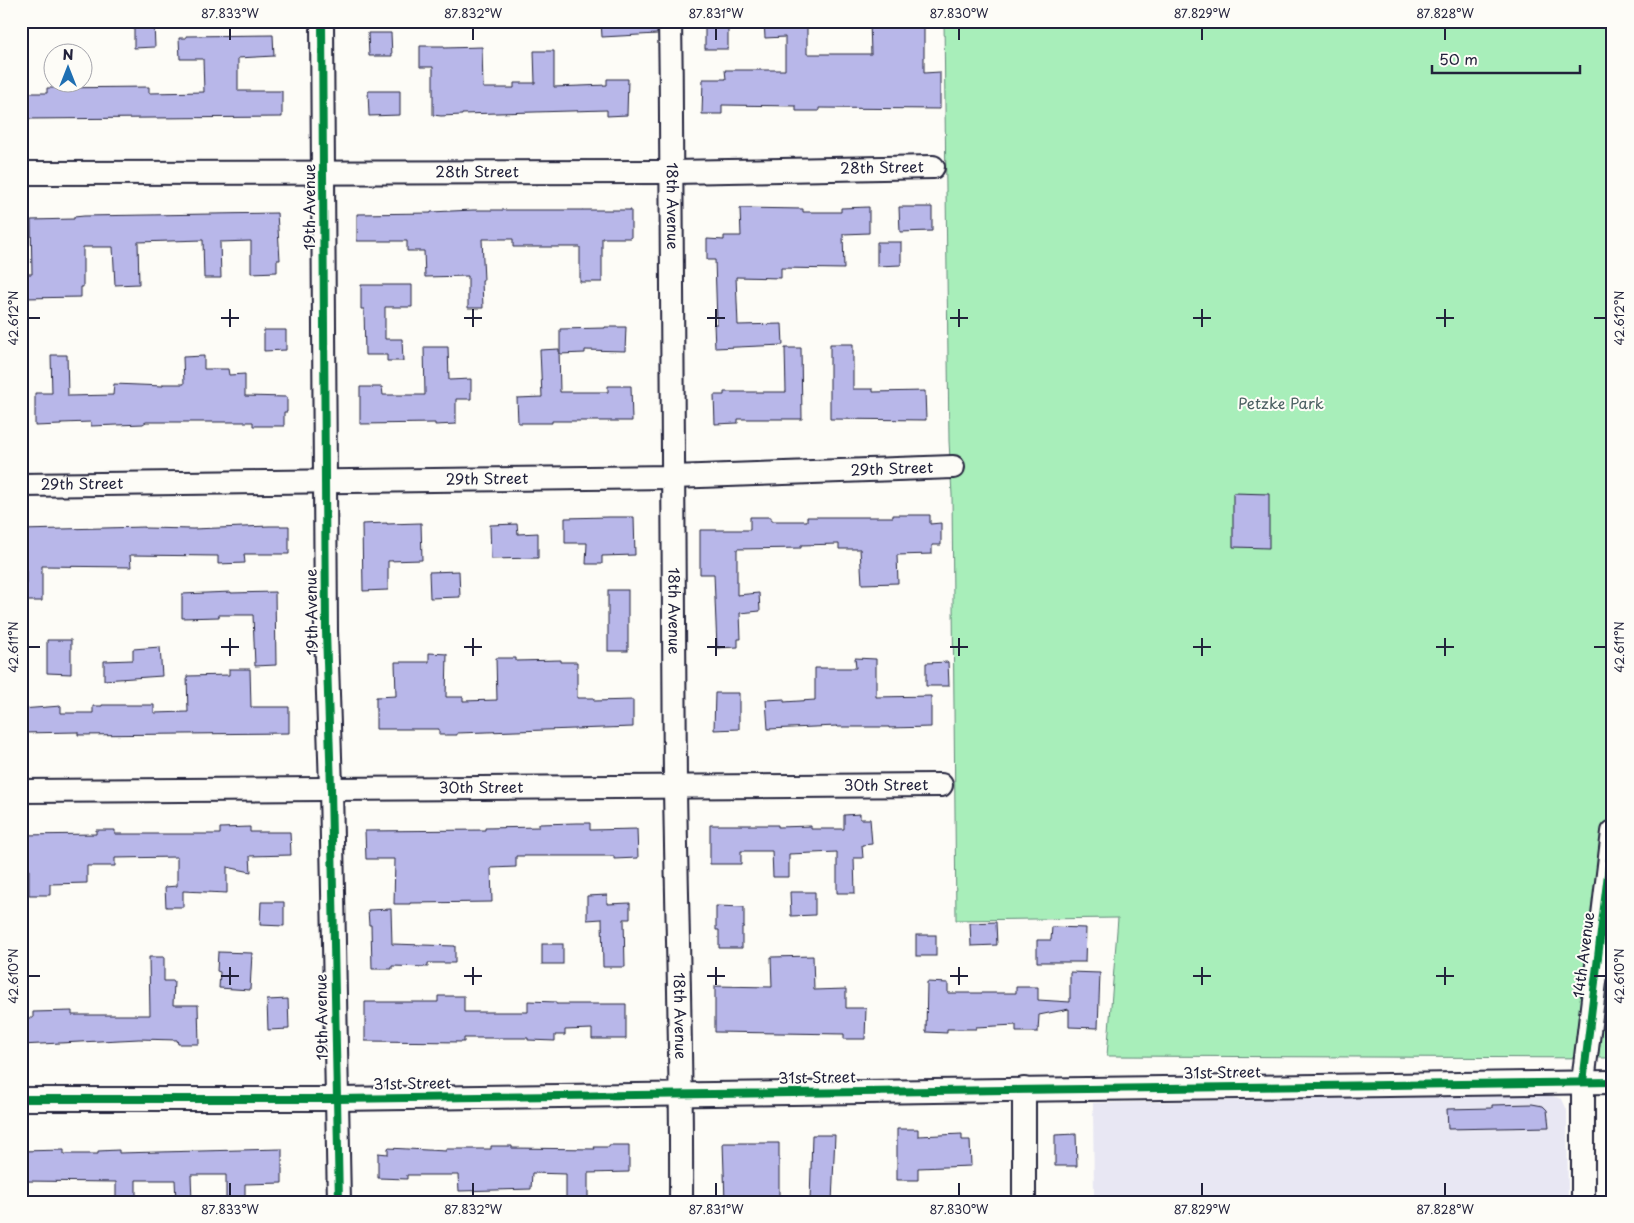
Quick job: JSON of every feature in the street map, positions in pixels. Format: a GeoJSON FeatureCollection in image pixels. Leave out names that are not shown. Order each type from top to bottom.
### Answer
{"type":"FeatureCollection","features":[{"type":"Feature","properties":{"kind":"street","name":"19th Avenue"},"geometry":{"type":"LineString","coordinates":[[322,21],[326,631],[339,1202]]}},
{"type":"Feature","properties":{"kind":"street","name":"18th Avenue"},"geometry":{"type":"LineString","coordinates":[[670,21],[675,787],[682,1093],[681,1202]]}},
{"type":"Feature","properties":{"kind":"street","name":"28th Street"},"geometry":{"type":"LineString","coordinates":[[21,174],[672,172],[933,167]]}},
{"type":"Feature","properties":{"kind":"street","name":"29th Street"},"geometry":{"type":"LineString","coordinates":[[21,485],[673,478],[953,467]]}},
{"type":"Feature","properties":{"kind":"street","name":"30th Street"},"geometry":{"type":"LineString","coordinates":[[21,792],[331,788],[941,785]]}},
{"type":"Feature","properties":{"kind":"street","name":"14th Avenue"},"geometry":{"type":"LineString","coordinates":[[1583,1202],[1582,1082],[1613,832]]}},
{"type":"Feature","properties":{"kind":"street","name":"31st Street"},"geometry":{"type":"LineString","coordinates":[[21,1099],[337,1099],[1613,1082]]}},
{"type":"Feature","properties":{"kind":"street"},"geometry":{"type":"LineString","coordinates":[[1024,1089],[1024,1202]]}},
{"type":"Feature","properties":{"kind":"shaded area"},"geometry":{"type":"Polygon","coordinates":[[[1549,1095],[1562,1099],[1567,1110],[1568,1202],[1094,1202],[1093,1103],[1549,1095]]]}},
{"type":"Feature","properties":{"kind":"green space","name":"Petzke Park"},"geometry":{"type":"Polygon","coordinates":[[[944,21],[1613,21],[1613,1058],[1107,1056],[1118,918],[956,920],[952,495],[949,441],[944,21]]]}},
{"type":"Feature","properties":{"kind":"building"},"geometry":{"type":"Polygon","coordinates":[[[601,21],[657,21],[657,34],[602,37],[601,21]]]}},
{"type":"Feature","properties":{"kind":"building"},"geometry":{"type":"Polygon","coordinates":[[[705,21],[728,21],[728,49],[705,49],[705,21]]]}},
{"type":"Feature","properties":{"kind":"building"},"geometry":{"type":"Polygon","coordinates":[[[764,21],[807,21],[807,54],[871,54],[870,21],[924,21],[924,73],[940,72],[940,109],[819,108],[819,111],[796,111],[796,106],[722,105],[722,114],[702,114],[703,79],[726,79],[725,70],[785,70],[785,37],[765,38],[764,21]]]}},
{"type":"Feature","properties":{"kind":"building"},"geometry":{"type":"Polygon","coordinates":[[[134,24],[154,24],[155,47],[134,48],[134,24]]]}},
{"type":"Feature","properties":{"kind":"building"},"geometry":{"type":"Polygon","coordinates":[[[368,33],[391,33],[392,56],[369,56],[368,33]]]}},
{"type":"Feature","properties":{"kind":"building"},"geometry":{"type":"Polygon","coordinates":[[[273,35],[274,56],[238,58],[238,91],[282,91],[282,117],[26,119],[26,93],[92,92],[92,88],[149,87],[149,93],[204,92],[203,59],[180,59],[179,38],[186,38],[186,36],[273,35]]]}},
{"type":"Feature","properties":{"kind":"building"},"geometry":{"type":"Polygon","coordinates":[[[420,46],[444,46],[444,48],[482,47],[483,88],[514,88],[514,83],[535,83],[534,51],[554,51],[554,87],[607,85],[607,79],[628,79],[627,115],[607,116],[607,110],[433,115],[433,67],[420,67],[420,46]]]}},
{"type":"Feature","properties":{"kind":"building"},"geometry":{"type":"Polygon","coordinates":[[[368,91],[400,91],[400,115],[369,116],[368,91]]]}},
{"type":"Feature","properties":{"kind":"building"},"geometry":{"type":"Polygon","coordinates":[[[869,207],[869,233],[843,234],[844,269],[781,268],[781,278],[736,277],[738,325],[782,324],[783,345],[715,348],[714,324],[717,324],[715,260],[707,260],[707,239],[724,240],[724,236],[741,236],[740,208],[803,209],[803,212],[841,212],[841,208],[869,207]]]}},
{"type":"Feature","properties":{"kind":"building"},"geometry":{"type":"Polygon","coordinates":[[[899,207],[932,207],[932,231],[900,232],[899,207]]]}},
{"type":"Feature","properties":{"kind":"building"},"geometry":{"type":"Polygon","coordinates":[[[473,210],[631,210],[631,238],[602,238],[602,282],[580,282],[580,247],[513,247],[513,239],[482,239],[483,308],[468,308],[468,276],[425,277],[424,251],[407,251],[407,241],[357,241],[357,214],[431,213],[473,210]]]}},
{"type":"Feature","properties":{"kind":"building"},"geometry":{"type":"Polygon","coordinates":[[[277,213],[280,260],[277,260],[277,272],[251,273],[251,241],[220,242],[221,278],[204,278],[203,240],[138,242],[139,284],[115,285],[113,247],[83,247],[83,287],[81,287],[81,297],[24,298],[23,274],[32,274],[31,220],[74,219],[74,217],[84,216],[277,213]]]}},
{"type":"Feature","properties":{"kind":"building"},"geometry":{"type":"Polygon","coordinates":[[[877,242],[901,242],[901,265],[877,266],[877,242]]]}},
{"type":"Feature","properties":{"kind":"building"},"geometry":{"type":"Polygon","coordinates":[[[361,285],[412,285],[412,307],[385,307],[385,339],[402,339],[403,361],[387,361],[387,355],[365,355],[364,309],[361,309],[361,285]]]}},
{"type":"Feature","properties":{"kind":"building"},"geometry":{"type":"Polygon","coordinates":[[[626,327],[625,351],[585,350],[585,353],[560,354],[560,329],[626,327]]]}},
{"type":"Feature","properties":{"kind":"building"},"geometry":{"type":"Polygon","coordinates":[[[264,330],[286,330],[286,350],[264,351],[264,330]]]}},
{"type":"Feature","properties":{"kind":"building"},"geometry":{"type":"Polygon","coordinates":[[[830,344],[853,344],[853,389],[873,389],[873,392],[925,391],[926,420],[830,419],[830,344]]]}},
{"type":"Feature","properties":{"kind":"building"},"geometry":{"type":"Polygon","coordinates":[[[424,347],[448,347],[449,380],[471,379],[471,399],[456,399],[456,424],[360,424],[360,387],[382,387],[383,395],[425,395],[424,347]]]}},
{"type":"Feature","properties":{"kind":"building"},"geometry":{"type":"Polygon","coordinates":[[[785,348],[801,348],[802,419],[738,419],[738,423],[715,424],[714,395],[724,395],[724,392],[786,392],[785,348]]]}},
{"type":"Feature","properties":{"kind":"building"},"geometry":{"type":"Polygon","coordinates":[[[559,349],[560,392],[608,392],[608,386],[631,386],[632,421],[518,423],[517,398],[542,397],[540,350],[559,349]]]}},
{"type":"Feature","properties":{"kind":"building"},"geometry":{"type":"Polygon","coordinates":[[[51,355],[67,355],[68,396],[113,395],[114,384],[163,386],[163,384],[184,384],[183,357],[204,356],[204,369],[228,369],[229,375],[245,374],[245,396],[287,397],[287,412],[284,412],[284,426],[253,426],[253,422],[146,422],[143,424],[91,426],[91,422],[35,426],[35,393],[52,393],[51,355]]]}},
{"type":"Feature","properties":{"kind":"building"},"geometry":{"type":"Polygon","coordinates":[[[1233,493],[1269,494],[1269,548],[1233,547],[1233,493]]]}},
{"type":"Feature","properties":{"kind":"building"},"geometry":{"type":"Polygon","coordinates":[[[893,515],[930,515],[930,524],[941,523],[941,545],[932,545],[932,554],[897,555],[898,583],[862,584],[860,549],[839,549],[839,544],[801,545],[801,548],[737,549],[737,595],[759,593],[760,611],[740,613],[741,639],[738,639],[738,647],[717,648],[714,574],[700,574],[700,530],[750,530],[750,517],[771,517],[771,521],[807,521],[807,517],[893,517],[893,515]]]}},
{"type":"Feature","properties":{"kind":"building"},"geometry":{"type":"Polygon","coordinates":[[[634,517],[635,555],[602,556],[602,564],[586,564],[587,543],[565,543],[565,518],[634,517]]]}},
{"type":"Feature","properties":{"kind":"building"},"geometry":{"type":"Polygon","coordinates":[[[421,523],[422,560],[388,561],[388,590],[363,591],[362,524],[421,523]]]}},
{"type":"Feature","properties":{"kind":"building"},"geometry":{"type":"Polygon","coordinates":[[[517,524],[518,534],[538,533],[538,558],[491,559],[490,525],[517,524]]]}},
{"type":"Feature","properties":{"kind":"building"},"geometry":{"type":"Polygon","coordinates":[[[289,526],[289,554],[244,554],[245,563],[218,564],[218,556],[130,555],[131,567],[42,566],[42,601],[26,601],[26,568],[21,568],[21,530],[145,527],[193,529],[289,526]]]}},
{"type":"Feature","properties":{"kind":"building"},"geometry":{"type":"Polygon","coordinates":[[[459,571],[460,597],[430,598],[429,572],[459,571]]]}},
{"type":"Feature","properties":{"kind":"building"},"geometry":{"type":"Polygon","coordinates":[[[608,590],[628,590],[628,651],[608,651],[608,590]]]}},
{"type":"Feature","properties":{"kind":"building"},"geometry":{"type":"Polygon","coordinates":[[[275,592],[276,665],[255,666],[253,615],[182,618],[182,594],[275,592]]]}},
{"type":"Feature","properties":{"kind":"building"},"geometry":{"type":"Polygon","coordinates":[[[47,640],[71,640],[71,674],[47,673],[47,640]]]}},
{"type":"Feature","properties":{"kind":"building"},"geometry":{"type":"Polygon","coordinates":[[[160,647],[162,676],[104,680],[104,661],[133,660],[133,649],[160,647]]]}},
{"type":"Feature","properties":{"kind":"building"},"geometry":{"type":"Polygon","coordinates":[[[429,653],[447,654],[446,697],[463,697],[463,701],[497,700],[496,658],[516,658],[516,661],[561,660],[561,662],[577,662],[577,698],[594,698],[594,701],[633,700],[633,727],[457,733],[457,735],[439,735],[439,729],[376,729],[376,697],[396,696],[395,662],[429,662],[429,653]]]}},
{"type":"Feature","properties":{"kind":"building"},"geometry":{"type":"Polygon","coordinates":[[[855,658],[876,659],[876,697],[931,696],[931,727],[837,726],[768,729],[766,700],[784,699],[784,702],[815,700],[815,668],[856,668],[855,658]]]}},
{"type":"Feature","properties":{"kind":"building"},"geometry":{"type":"Polygon","coordinates":[[[948,662],[949,686],[926,686],[926,663],[948,662]]]}},
{"type":"Feature","properties":{"kind":"building"},"geometry":{"type":"Polygon","coordinates":[[[229,669],[250,669],[251,707],[289,707],[289,733],[78,735],[78,732],[21,733],[21,709],[61,706],[61,713],[93,713],[93,706],[154,705],[154,713],[188,712],[187,676],[229,675],[229,669]]]}},
{"type":"Feature","properties":{"kind":"building"},"geometry":{"type":"Polygon","coordinates":[[[715,693],[739,693],[739,729],[714,730],[715,693]]]}},
{"type":"Feature","properties":{"kind":"building"},"geometry":{"type":"Polygon","coordinates":[[[860,814],[860,819],[870,819],[872,844],[862,845],[863,858],[854,858],[855,893],[837,893],[837,852],[789,854],[789,877],[773,877],[772,851],[741,851],[741,864],[710,864],[710,825],[778,825],[778,827],[811,826],[811,829],[844,829],[844,815],[860,814]]]}},
{"type":"Feature","properties":{"kind":"building"},"geometry":{"type":"Polygon","coordinates":[[[590,823],[590,830],[637,829],[638,858],[614,859],[614,856],[516,856],[516,867],[491,868],[492,902],[394,904],[395,859],[366,859],[365,831],[485,830],[485,828],[539,827],[539,824],[590,823]]]}},
{"type":"Feature","properties":{"kind":"building"},"geometry":{"type":"Polygon","coordinates":[[[250,827],[250,832],[290,832],[291,855],[250,856],[251,872],[227,867],[227,893],[183,891],[183,907],[166,907],[165,887],[177,886],[177,857],[115,858],[115,866],[87,866],[87,883],[50,884],[50,895],[29,895],[29,869],[21,869],[21,835],[96,834],[96,830],[115,830],[115,834],[220,834],[220,828],[250,827]]]}},
{"type":"Feature","properties":{"kind":"building"},"geometry":{"type":"Polygon","coordinates":[[[790,892],[815,892],[815,915],[791,916],[790,892]]]}},
{"type":"Feature","properties":{"kind":"building"},"geometry":{"type":"Polygon","coordinates":[[[607,895],[607,904],[630,903],[630,919],[624,919],[625,967],[603,967],[602,919],[587,920],[587,896],[607,895]]]}},
{"type":"Feature","properties":{"kind":"building"},"geometry":{"type":"Polygon","coordinates":[[[261,902],[284,902],[284,926],[260,925],[261,902]]]}},
{"type":"Feature","properties":{"kind":"building"},"geometry":{"type":"Polygon","coordinates":[[[716,906],[744,907],[742,948],[719,948],[719,930],[716,930],[716,906]]]}},
{"type":"Feature","properties":{"kind":"building"},"geometry":{"type":"Polygon","coordinates":[[[391,909],[392,944],[455,946],[455,963],[428,963],[428,967],[392,966],[392,969],[372,969],[371,925],[369,925],[368,910],[391,909]]]}},
{"type":"Feature","properties":{"kind":"building"},"geometry":{"type":"Polygon","coordinates":[[[996,922],[997,945],[971,946],[970,923],[996,922]]]}},
{"type":"Feature","properties":{"kind":"building"},"geometry":{"type":"Polygon","coordinates":[[[1052,927],[1086,928],[1085,962],[1037,962],[1037,940],[1051,940],[1052,927]]]}},
{"type":"Feature","properties":{"kind":"building"},"geometry":{"type":"Polygon","coordinates":[[[916,935],[936,935],[936,956],[916,956],[916,935]]]}},
{"type":"Feature","properties":{"kind":"building"},"geometry":{"type":"Polygon","coordinates":[[[542,944],[563,944],[563,964],[542,964],[542,944]]]}},
{"type":"Feature","properties":{"kind":"building"},"geometry":{"type":"Polygon","coordinates":[[[218,952],[252,953],[250,990],[219,988],[220,972],[217,971],[218,952]]]}},
{"type":"Feature","properties":{"kind":"building"},"geometry":{"type":"Polygon","coordinates":[[[813,956],[814,990],[846,989],[846,1008],[866,1008],[865,1039],[844,1039],[844,1034],[715,1032],[715,986],[772,987],[771,957],[813,956]]]}},
{"type":"Feature","properties":{"kind":"building"},"geometry":{"type":"Polygon","coordinates":[[[149,957],[164,957],[164,981],[174,981],[173,1005],[198,1005],[199,1044],[178,1044],[177,1040],[139,1039],[21,1045],[21,1018],[33,1018],[33,1012],[72,1011],[72,1015],[150,1015],[149,957]]]}},
{"type":"Feature","properties":{"kind":"building"},"geometry":{"type":"Polygon","coordinates":[[[1070,972],[1100,973],[1098,1028],[1069,1027],[1069,1009],[1039,1015],[1038,1032],[1016,1032],[1016,1025],[976,1027],[976,1029],[947,1029],[947,1033],[926,1032],[927,982],[948,983],[948,993],[1016,993],[1016,987],[1038,987],[1038,1000],[1070,1002],[1070,972]]]}},
{"type":"Feature","properties":{"kind":"building"},"geometry":{"type":"Polygon","coordinates":[[[438,996],[464,996],[464,1012],[528,1012],[528,1001],[556,1002],[556,1004],[626,1004],[626,1039],[592,1039],[592,1029],[565,1030],[565,1035],[555,1035],[555,1041],[528,1040],[528,1038],[464,1038],[464,1042],[365,1041],[365,1002],[438,1002],[438,996]]]}},
{"type":"Feature","properties":{"kind":"building"},"geometry":{"type":"Polygon","coordinates":[[[288,999],[289,1029],[268,1030],[267,1000],[288,999]]]}},
{"type":"Feature","properties":{"kind":"building"},"geometry":{"type":"Polygon","coordinates":[[[1532,1104],[1543,1106],[1547,1110],[1549,1127],[1448,1129],[1447,1109],[1492,1108],[1492,1105],[1532,1104]]]}},
{"type":"Feature","properties":{"kind":"building"},"geometry":{"type":"Polygon","coordinates":[[[897,1129],[918,1129],[918,1136],[962,1134],[962,1140],[970,1140],[971,1166],[918,1168],[918,1180],[897,1180],[897,1129]]]}},
{"type":"Feature","properties":{"kind":"building"},"geometry":{"type":"Polygon","coordinates":[[[1076,1134],[1077,1166],[1055,1166],[1055,1135],[1076,1134]]]}},
{"type":"Feature","properties":{"kind":"building"},"geometry":{"type":"Polygon","coordinates":[[[812,1135],[835,1135],[832,1202],[810,1202],[812,1135]]]}},
{"type":"Feature","properties":{"kind":"building"},"geometry":{"type":"Polygon","coordinates":[[[723,1143],[779,1143],[779,1202],[725,1202],[723,1143]]]}},
{"type":"Feature","properties":{"kind":"building"},"geometry":{"type":"Polygon","coordinates":[[[609,1145],[629,1145],[629,1172],[588,1173],[588,1202],[566,1202],[566,1174],[532,1173],[531,1189],[459,1191],[458,1175],[407,1175],[407,1179],[378,1178],[378,1153],[388,1154],[388,1148],[446,1151],[446,1149],[491,1149],[491,1146],[595,1149],[594,1147],[609,1147],[609,1145]]]}},
{"type":"Feature","properties":{"kind":"building"},"geometry":{"type":"Polygon","coordinates":[[[282,1149],[282,1183],[245,1184],[245,1198],[226,1198],[226,1175],[191,1175],[192,1202],[176,1202],[175,1180],[136,1180],[136,1202],[116,1202],[116,1182],[23,1181],[23,1177],[21,1177],[21,1151],[64,1150],[64,1154],[98,1154],[98,1151],[119,1150],[119,1153],[282,1149]]]}},
{"type":"Feature","properties":{"kind":"cycle path"},"geometry":{"type":"LineString","coordinates":[[322,21],[326,631],[339,1202]]}},
{"type":"Feature","properties":{"kind":"cycle path"},"geometry":{"type":"LineString","coordinates":[[1583,1082],[1613,832]]}},
{"type":"Feature","properties":{"kind":"cycle path"},"geometry":{"type":"LineString","coordinates":[[21,1099],[337,1099],[1613,1082]]}}]}
